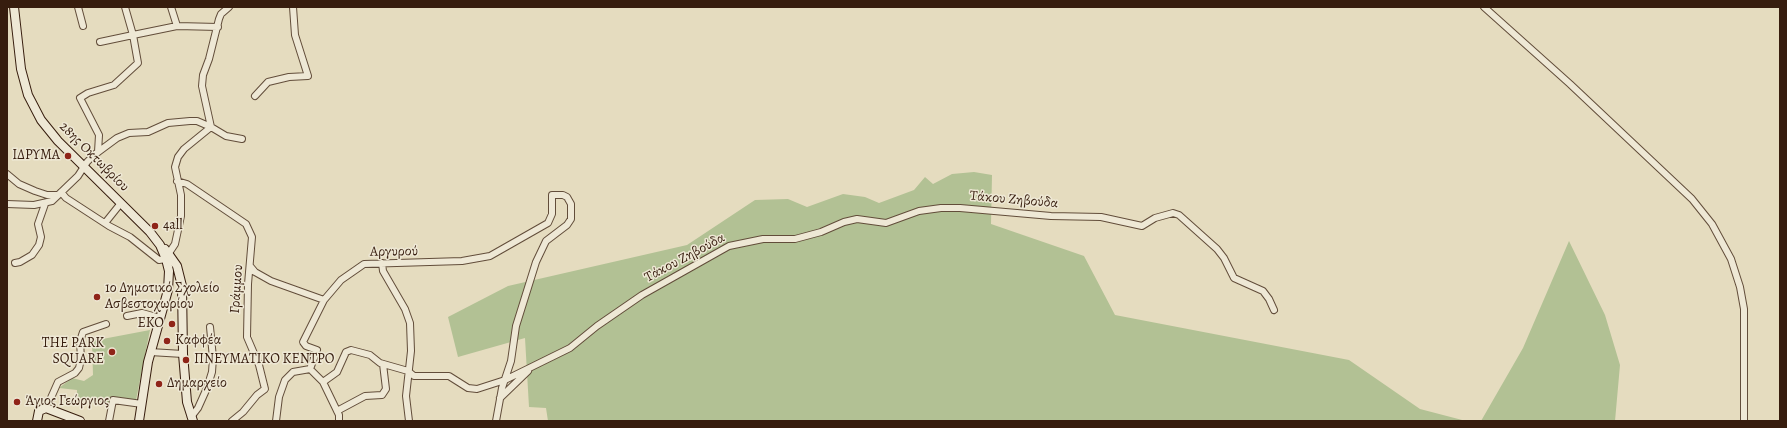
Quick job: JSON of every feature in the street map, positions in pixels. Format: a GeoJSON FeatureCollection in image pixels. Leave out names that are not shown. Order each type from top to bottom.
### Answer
{"type":"FeatureCollection","features":[{"type":"Feature","properties":{"kind":"main road","name":"28ης Οκτωβρίου"},"geometry":{"type":"LineString","coordinates":[[14,7],[20,69],[39,117],[50,133],[83,167],[122,203],[160,244],[167,256]]}},
{"type":"Feature","properties":{"kind":"main road"},"geometry":{"type":"LineString","coordinates":[[139,421],[150,352],[167,294],[169,271],[167,256]]}},
{"type":"Feature","properties":{"kind":"main road"},"geometry":{"type":"LineString","coordinates":[[167,256],[176,264],[180,275],[183,292],[183,354],[187,397],[192,419]]}},
{"type":"Feature","properties":{"kind":"main road"},"geometry":{"type":"LineString","coordinates":[[169,271],[173,270],[180,275]]}},
{"type":"Feature","properties":{"kind":"main road"},"geometry":{"type":"LineString","coordinates":[[37,421],[39,412],[42,409],[48,408],[80,421]]}},
{"type":"Feature","properties":{"kind":"street"},"geometry":{"type":"LineString","coordinates":[[78,7],[83,26]]}},
{"type":"Feature","properties":{"kind":"street"},"geometry":{"type":"LineString","coordinates":[[98,152],[99,135],[80,98],[88,93],[114,85],[138,63],[133,35],[125,7]]}},
{"type":"Feature","properties":{"kind":"street"},"geometry":{"type":"LineString","coordinates":[[171,7],[177,26]]}},
{"type":"Feature","properties":{"kind":"street"},"geometry":{"type":"LineString","coordinates":[[211,127],[202,86],[203,75],[209,59],[221,14],[229,7]]}},
{"type":"Feature","properties":{"kind":"street"},"geometry":{"type":"LineString","coordinates":[[255,96],[268,82],[289,77],[308,76],[295,35],[293,7]]}},
{"type":"Feature","properties":{"kind":"street"},"geometry":{"type":"LineString","coordinates":[[1484,7],[1570,84],[1692,199],[1716,230],[1731,259],[1740,287],[1744,309],[1744,421]]}},
{"type":"Feature","properties":{"kind":"street"},"geometry":{"type":"LineString","coordinates":[[100,42],[177,26],[218,27]]}},
{"type":"Feature","properties":{"kind":"street"},"geometry":{"type":"LineString","coordinates":[[7,204],[34,205],[45,204],[52,201],[80,174],[83,167],[98,152],[123,135],[148,132],[168,123],[197,121],[226,136],[242,139]]}},
{"type":"Feature","properties":{"kind":"street"},"geometry":{"type":"LineString","coordinates":[[7,174],[19,184],[35,191],[47,194],[60,194],[105,224],[130,237],[159,260],[167,256],[174,246],[180,216],[181,195],[175,167],[178,157],[184,149],[211,127]]}},
{"type":"Feature","properties":{"kind":"street","name":"Γράμμου"},"geometry":{"type":"LineString","coordinates":[[177,181],[186,184],[246,224],[252,237],[247,289],[247,337],[259,365],[265,389],[257,395],[243,412],[232,421]]}},
{"type":"Feature","properties":{"kind":"street"},"geometry":{"type":"LineString","coordinates":[[34,205],[35,191]]}},
{"type":"Feature","properties":{"kind":"street","name":"Αργυρού"},"geometry":{"type":"LineString","coordinates":[[310,369],[317,350],[306,346],[303,342],[324,300],[347,274],[364,264],[462,261],[490,256],[544,227],[550,219],[552,196],[563,195],[567,197],[571,204],[572,214],[567,225],[546,241],[536,262],[516,326],[511,361],[505,380]]}},
{"type":"Feature","properties":{"kind":"street"},"geometry":{"type":"LineString","coordinates":[[105,224],[122,203]]}},
{"type":"Feature","properties":{"kind":"street"},"geometry":{"type":"LineString","coordinates":[[15,263],[20,262],[32,255],[39,245],[41,237],[38,224],[45,204]]}},
{"type":"Feature","properties":{"kind":"street","name":"Τάκου Ζηβούδα"},"geometry":{"type":"LineString","coordinates":[[323,382],[337,372],[346,354],[350,350],[370,355],[383,364],[408,371],[412,375],[452,377],[468,388],[473,389],[505,380],[570,348],[597,326],[642,295],[729,246],[763,239],[795,239],[821,232],[844,222],[857,219],[886,223],[919,211],[941,208],[960,208],[1050,216],[1101,217],[1142,226],[1155,218],[1173,213],[1179,215],[1217,249],[1234,278],[1263,291],[1274,310]]}},
{"type":"Feature","properties":{"kind":"street"},"geometry":{"type":"LineString","coordinates":[[382,263],[383,271],[410,320],[411,334],[406,396],[409,421]]}},
{"type":"Feature","properties":{"kind":"street"},"geometry":{"type":"LineString","coordinates":[[250,266],[255,272],[271,281],[324,300]]}},
{"type":"Feature","properties":{"kind":"street"},"geometry":{"type":"LineString","coordinates":[[127,316],[142,313],[160,318]]}},
{"type":"Feature","properties":{"kind":"street"},"geometry":{"type":"LineString","coordinates":[[42,409],[50,400],[58,382],[75,373],[79,368],[81,359],[80,346],[83,332],[106,324]]}},
{"type":"Feature","properties":{"kind":"street"},"geometry":{"type":"LineString","coordinates":[[192,419],[208,386],[212,372],[213,358],[210,326]]}},
{"type":"Feature","properties":{"kind":"street"},"geometry":{"type":"LineString","coordinates":[[150,352],[183,354]]}},
{"type":"Feature","properties":{"kind":"street"},"geometry":{"type":"LineString","coordinates":[[337,411],[365,396],[380,396],[384,393],[386,382],[383,364]]}},
{"type":"Feature","properties":{"kind":"street"},"geometry":{"type":"LineString","coordinates":[[500,398],[530,368]]}},
{"type":"Feature","properties":{"kind":"street"},"geometry":{"type":"LineString","coordinates":[[276,421],[279,397],[284,380],[293,372],[310,369],[323,382],[337,411],[339,421]]}},
{"type":"Feature","properties":{"kind":"street"},"geometry":{"type":"LineString","coordinates":[[496,421],[505,380]]}},
{"type":"Feature","properties":{"kind":"street"},"geometry":{"type":"LineString","coordinates":[[109,421],[113,400],[142,404]]}},
{"type":"Feature","properties":{"kind":"green space"},"geometry":{"type":"Polygon","coordinates":[[[974,172],[992,175],[991,224],[1084,256],[1115,315],[1349,360],[1420,409],[1466,421],[548,421],[546,408],[529,407],[525,338],[458,357],[448,317],[508,286],[687,245],[755,200],[788,199],[807,207],[843,194],[865,197],[879,203],[914,190],[925,177],[933,184],[952,174],[974,172]]]}},
{"type":"Feature","properties":{"kind":"green space"},"geometry":{"type":"Polygon","coordinates":[[[1569,241],[1605,315],[1620,365],[1615,421],[1481,421],[1523,348],[1569,241]]]}},
{"type":"Feature","properties":{"kind":"green space"},"geometry":{"type":"Polygon","coordinates":[[[150,330],[136,400],[111,397],[110,404],[77,400],[77,390],[59,388],[72,378],[84,381],[93,375],[92,341],[150,330]]]}},
{"type":"Feature","properties":{"kind":"place","name":"ΙΔΡΥΜΑ"},"geometry":{"type":"Point","coordinates":[68,156]}},
{"type":"Feature","properties":{"kind":"place","name":"4all"},"geometry":{"type":"Point","coordinates":[155,226]}},
{"type":"Feature","properties":{"kind":"place","name":"1ο Δημοτικό Σχολείο Ασβεστοχωρίου"},"geometry":{"type":"Point","coordinates":[97,297]}},
{"type":"Feature","properties":{"kind":"place","name":"EKO"},"geometry":{"type":"Point","coordinates":[172,324]}},
{"type":"Feature","properties":{"kind":"place","name":"Καφφέα"},"geometry":{"type":"Point","coordinates":[167,341]}},
{"type":"Feature","properties":{"kind":"place","name":"THE PARK SQUARE"},"geometry":{"type":"Point","coordinates":[112,352]}},
{"type":"Feature","properties":{"kind":"place","name":"ΠΝΕΥΜΑΤΙΚΟ ΚΕΝΤΡΟ"},"geometry":{"type":"Point","coordinates":[186,360]}},
{"type":"Feature","properties":{"kind":"place","name":"Δημαρχείο"},"geometry":{"type":"Point","coordinates":[159,384]}},
{"type":"Feature","properties":{"kind":"place","name":"Άγιος Γεώργιος"},"geometry":{"type":"Point","coordinates":[17,402]}}]}
